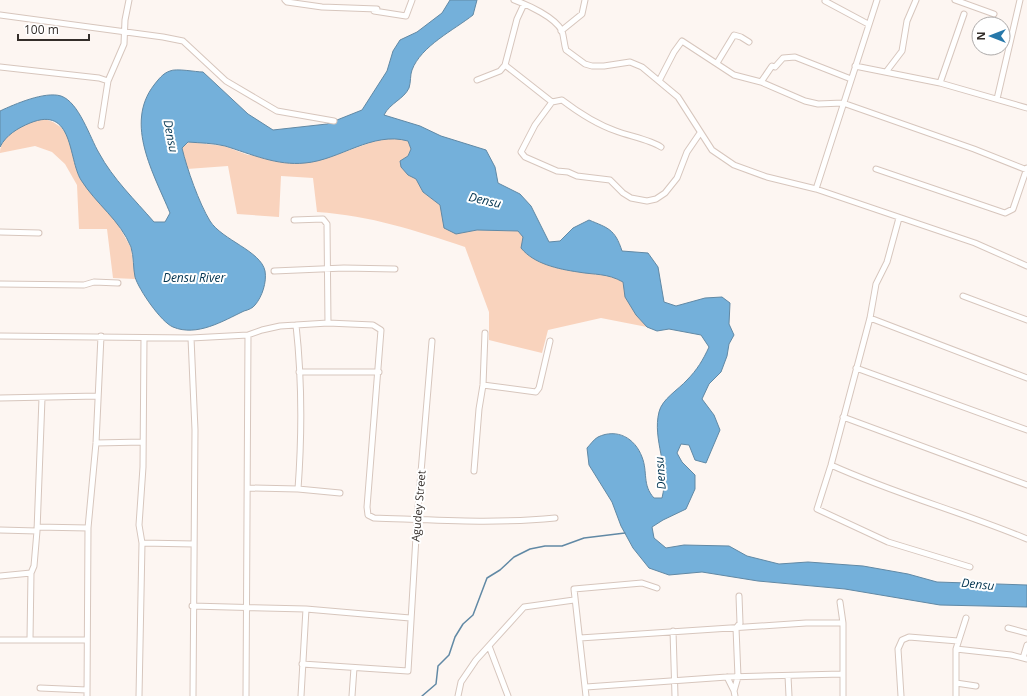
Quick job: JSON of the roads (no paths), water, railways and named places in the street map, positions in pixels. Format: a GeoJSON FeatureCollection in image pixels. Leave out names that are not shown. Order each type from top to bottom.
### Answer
{"type":"FeatureCollection","features":[{"type":"Feature","properties":{"kind":"street"},"geometry":{"type":"LineString","coordinates":[[101,126],[108,81],[124,44],[124,32],[129,0]]}},
{"type":"Feature","properties":{"kind":"street"},"geometry":{"type":"LineString","coordinates":[[285,0],[287,2],[322,7],[375,10],[406,16],[412,0]]}},
{"type":"Feature","properties":{"kind":"street"},"geometry":{"type":"LineString","coordinates":[[561,31],[582,14],[585,0]]}},
{"type":"Feature","properties":{"kind":"street"},"geometry":{"type":"LineString","coordinates":[[825,0],[868,24]]}},
{"type":"Feature","properties":{"kind":"street"},"geometry":{"type":"LineString","coordinates":[[816,189],[877,0]]}},
{"type":"Feature","properties":{"kind":"street"},"geometry":{"type":"LineString","coordinates":[[886,72],[902,51],[907,21],[916,0]]}},
{"type":"Feature","properties":{"kind":"street"},"geometry":{"type":"LineString","coordinates":[[955,0],[994,14]]}},
{"type":"Feature","properties":{"kind":"street"},"geometry":{"type":"LineString","coordinates":[[997,99],[1020,0]]}},
{"type":"Feature","properties":{"kind":"street"},"geometry":{"type":"LineString","coordinates":[[477,80],[500,71],[506,65],[520,2],[545,16],[561,31],[566,50],[585,64],[604,66],[630,62],[642,67],[678,97],[712,150],[734,165],[767,177],[816,189],[975,243],[1027,266]]}},
{"type":"Feature","properties":{"kind":"street"},"geometry":{"type":"LineString","coordinates":[[940,82],[964,14]]}},
{"type":"Feature","properties":{"kind":"street"},"geometry":{"type":"LineString","coordinates":[[0,15],[183,41],[226,81],[277,111],[334,121]]}},
{"type":"Feature","properties":{"kind":"street"},"geometry":{"type":"LineString","coordinates":[[717,63],[734,35],[750,42]]}},
{"type":"Feature","properties":{"kind":"street"},"geometry":{"type":"LineString","coordinates":[[659,81],[682,41],[734,75],[761,82],[805,101],[818,104],[843,103],[1027,169],[1013,209],[1010,212],[1005,213],[876,169]]}},
{"type":"Feature","properties":{"kind":"street"},"geometry":{"type":"LineString","coordinates":[[761,82],[772,66],[775,66],[783,58],[795,57],[851,79]]}},
{"type":"Feature","properties":{"kind":"street"},"geometry":{"type":"LineString","coordinates":[[506,65],[552,102]]}},
{"type":"Feature","properties":{"kind":"street"},"geometry":{"type":"LineString","coordinates":[[0,66],[99,78],[108,81]]}},
{"type":"Feature","properties":{"kind":"street"},"geometry":{"type":"LineString","coordinates":[[855,66],[940,82],[1027,108]]}},
{"type":"Feature","properties":{"kind":"street"},"geometry":{"type":"LineString","coordinates":[[661,147],[655,143],[635,138],[594,122],[562,100],[552,102],[535,125],[522,148],[521,154],[557,172],[568,172],[577,176],[610,180],[623,194],[641,201],[656,199],[665,193],[677,178],[687,152],[700,133]]}},
{"type":"Feature","properties":{"kind":"street"},"geometry":{"type":"LineString","coordinates":[[899,218],[887,262],[876,284],[870,318],[831,465],[816,509],[888,542],[970,567]]}},
{"type":"Feature","properties":{"kind":"street"},"geometry":{"type":"LineString","coordinates":[[294,220],[323,219],[327,224],[328,323]]}},
{"type":"Feature","properties":{"kind":"street"},"geometry":{"type":"LineString","coordinates":[[0,232],[39,233]]}},
{"type":"Feature","properties":{"kind":"street"},"geometry":{"type":"LineString","coordinates":[[274,271],[395,269]]}},
{"type":"Feature","properties":{"kind":"street"},"geometry":{"type":"LineString","coordinates":[[0,284],[84,285],[94,282],[118,283]]}},
{"type":"Feature","properties":{"kind":"street"},"geometry":{"type":"LineString","coordinates":[[963,296],[1027,320]]}},
{"type":"Feature","properties":{"kind":"street"},"geometry":{"type":"LineString","coordinates":[[870,318],[1027,378]]}},
{"type":"Feature","properties":{"kind":"street"},"geometry":{"type":"LineString","coordinates":[[0,336],[191,338],[248,335],[262,330],[296,325],[328,323],[373,325],[381,330],[379,372],[367,507],[368,515],[374,518],[417,520],[497,521],[555,518]]}},
{"type":"Feature","properties":{"kind":"street"},"geometry":{"type":"LineString","coordinates":[[296,325],[299,372],[300,457],[298,489]]}},
{"type":"Feature","properties":{"kind":"street"},"geometry":{"type":"LineString","coordinates":[[474,470],[483,385],[485,333]]}},
{"type":"Feature","properties":{"kind":"street"},"geometry":{"type":"LineString","coordinates":[[246,696],[248,606],[248,335]]}},
{"type":"Feature","properties":{"kind":"street"},"geometry":{"type":"LineString","coordinates":[[87,696],[88,528],[96,443],[101,336]]}},
{"type":"Feature","properties":{"kind":"street"},"geometry":{"type":"LineString","coordinates":[[139,696],[142,543],[139,525],[143,467],[144,338]]}},
{"type":"Feature","properties":{"kind":"street"},"geometry":{"type":"LineString","coordinates":[[191,338],[195,430],[192,696]]}},
{"type":"Feature","properties":{"kind":"street","name":"Agudey Street"},"geometry":{"type":"LineString","coordinates":[[354,668],[408,671],[417,520],[432,341]]}},
{"type":"Feature","properties":{"kind":"street"},"geometry":{"type":"LineString","coordinates":[[483,385],[536,392],[539,388],[550,341]]}},
{"type":"Feature","properties":{"kind":"street"},"geometry":{"type":"LineString","coordinates":[[856,368],[1027,430]]}},
{"type":"Feature","properties":{"kind":"street"},"geometry":{"type":"LineString","coordinates":[[299,372],[379,372]]}},
{"type":"Feature","properties":{"kind":"street"},"geometry":{"type":"LineString","coordinates":[[0,398],[98,396]]}},
{"type":"Feature","properties":{"kind":"street"},"geometry":{"type":"LineString","coordinates":[[30,639],[31,573],[34,566],[37,529],[42,398]]}},
{"type":"Feature","properties":{"kind":"street"},"geometry":{"type":"LineString","coordinates":[[843,417],[1027,485]]}},
{"type":"Feature","properties":{"kind":"street"},"geometry":{"type":"LineString","coordinates":[[96,443],[143,442]]}},
{"type":"Feature","properties":{"kind":"street"},"geometry":{"type":"LineString","coordinates":[[831,465],[859,477],[991,524],[1027,539]]}},
{"type":"Feature","properties":{"kind":"street"},"geometry":{"type":"LineString","coordinates":[[248,488],[298,489],[340,493]]}},
{"type":"Feature","properties":{"kind":"street"},"geometry":{"type":"LineString","coordinates":[[0,530],[88,528]]}},
{"type":"Feature","properties":{"kind":"street"},"geometry":{"type":"LineString","coordinates":[[142,543],[194,544]]}},
{"type":"Feature","properties":{"kind":"street"},"geometry":{"type":"LineString","coordinates":[[0,576],[31,573]]}},
{"type":"Feature","properties":{"kind":"street"},"geometry":{"type":"LineString","coordinates":[[586,696],[580,638],[574,600],[574,589],[642,583],[657,588]]}},
{"type":"Feature","properties":{"kind":"street"},"geometry":{"type":"LineString","coordinates":[[734,694],[738,677],[736,628],[740,623],[739,596]]}},
{"type":"Feature","properties":{"kind":"street"},"geometry":{"type":"LineString","coordinates":[[458,696],[461,682],[476,660],[490,646],[510,620],[524,607],[574,600]]}},
{"type":"Feature","properties":{"kind":"street"},"geometry":{"type":"LineString","coordinates":[[840,602],[843,623],[843,696]]}},
{"type":"Feature","properties":{"kind":"street"},"geometry":{"type":"LineString","coordinates":[[192,606],[248,606],[410,618]]}},
{"type":"Feature","properties":{"kind":"street"},"geometry":{"type":"LineString","coordinates":[[301,696],[306,610]]}},
{"type":"Feature","properties":{"kind":"street"},"geometry":{"type":"LineString","coordinates":[[956,696],[956,649],[966,618]]}},
{"type":"Feature","properties":{"kind":"street"},"geometry":{"type":"LineString","coordinates":[[580,638],[806,623],[843,623]]}},
{"type":"Feature","properties":{"kind":"street"},"geometry":{"type":"LineString","coordinates":[[1008,628],[1027,633]]}},
{"type":"Feature","properties":{"kind":"street"},"geometry":{"type":"LineString","coordinates":[[673,631],[673,682],[675,696]]}},
{"type":"Feature","properties":{"kind":"street"},"geometry":{"type":"LineString","coordinates":[[901,696],[898,649],[902,640],[909,637],[958,641]]}},
{"type":"Feature","properties":{"kind":"street"},"geometry":{"type":"LineString","coordinates":[[0,640],[87,640]]}},
{"type":"Feature","properties":{"kind":"street"},"geometry":{"type":"LineString","coordinates":[[956,649],[1025,658],[1027,645]]}},
{"type":"Feature","properties":{"kind":"street"},"geometry":{"type":"LineString","coordinates":[[490,646],[508,696]]}},
{"type":"Feature","properties":{"kind":"street"},"geometry":{"type":"LineString","coordinates":[[302,664],[354,668],[352,696]]}},
{"type":"Feature","properties":{"kind":"street"},"geometry":{"type":"LineString","coordinates":[[586,687],[727,677],[842,674]]}},
{"type":"Feature","properties":{"kind":"street"},"geometry":{"type":"LineString","coordinates":[[788,676],[789,696]]}},
{"type":"Feature","properties":{"kind":"street"},"geometry":{"type":"LineString","coordinates":[[727,677],[734,694]]}},
{"type":"Feature","properties":{"kind":"street"},"geometry":{"type":"LineString","coordinates":[[956,682],[976,686]]}},
{"type":"Feature","properties":{"kind":"street"},"geometry":{"type":"LineString","coordinates":[[40,688],[87,690]]}},
{"type":"Feature","properties":{"kind":"water"},"geometry":{"type":"Polygon","coordinates":[[[450,0],[477,0],[473,15],[439,39],[423,53],[416,61],[412,70],[410,86],[407,92],[390,107],[384,115],[420,126],[441,136],[486,150],[495,167],[498,183],[520,194],[531,206],[549,242],[560,241],[573,228],[589,220],[610,230],[617,238],[622,251],[648,253],[658,267],[664,302],[676,306],[705,298],[722,297],[730,303],[729,324],[734,335],[729,344],[727,356],[721,372],[709,384],[702,399],[714,415],[720,430],[706,463],[695,460],[689,445],[681,444],[677,453],[682,462],[695,475],[695,489],[686,509],[652,527],[654,538],[666,548],[684,545],[729,546],[747,556],[779,564],[808,562],[863,566],[908,574],[937,582],[1027,585],[1027,607],[940,605],[845,589],[758,581],[702,572],[669,575],[649,568],[633,548],[621,526],[612,502],[589,465],[587,448],[598,437],[605,434],[618,434],[630,440],[639,450],[642,457],[650,493],[654,498],[662,498],[664,475],[657,422],[659,412],[663,403],[694,372],[702,361],[709,347],[701,335],[669,329],[657,331],[647,327],[636,315],[625,297],[623,282],[617,279],[570,271],[539,262],[526,254],[521,248],[523,237],[518,231],[477,230],[456,234],[444,228],[440,205],[423,192],[416,179],[408,175],[401,167],[400,161],[408,156],[411,149],[408,141],[395,139],[382,140],[356,147],[318,161],[305,163],[284,163],[264,159],[225,146],[188,142],[182,148],[184,156],[198,196],[210,221],[223,234],[256,257],[262,264],[265,271],[265,284],[262,294],[258,302],[253,307],[219,323],[200,329],[191,330],[182,330],[168,324],[146,297],[135,277],[132,251],[126,237],[81,180],[67,137],[62,128],[55,121],[44,119],[21,127],[13,132],[0,147],[0,111],[22,102],[47,95],[61,96],[73,105],[79,113],[105,163],[132,197],[154,222],[165,222],[170,213],[150,166],[142,132],[142,116],[145,100],[154,85],[163,75],[173,70],[203,72],[248,114],[273,130],[327,124],[362,110],[387,71],[393,51],[400,40],[417,32],[442,13],[450,0]]]}},
{"type":"Feature","properties":{"kind":"waterway"},"geometry":{"type":"LineString","coordinates":[[422,696],[436,684],[438,666],[449,655],[455,637],[463,624],[473,615],[487,578],[500,570],[514,557],[530,549],[545,546],[562,546],[584,538],[625,533]]}},
{"type":"Feature","properties":{"kind":"water label","name":"Densu"},"geometry":{"type":"Point","coordinates":[171,136]}},
{"type":"Feature","properties":{"kind":"water label","name":"Densu"},"geometry":{"type":"Point","coordinates":[485,200]}},
{"type":"Feature","properties":{"kind":"water label","name":"Densu River"},"geometry":{"type":"Point","coordinates":[194,277]}},
{"type":"Feature","properties":{"kind":"water label","name":"Densu"},"geometry":{"type":"Point","coordinates":[660,473]}},
{"type":"Feature","properties":{"kind":"water label","name":"Densu"},"geometry":{"type":"Point","coordinates":[978,584]}}]}
